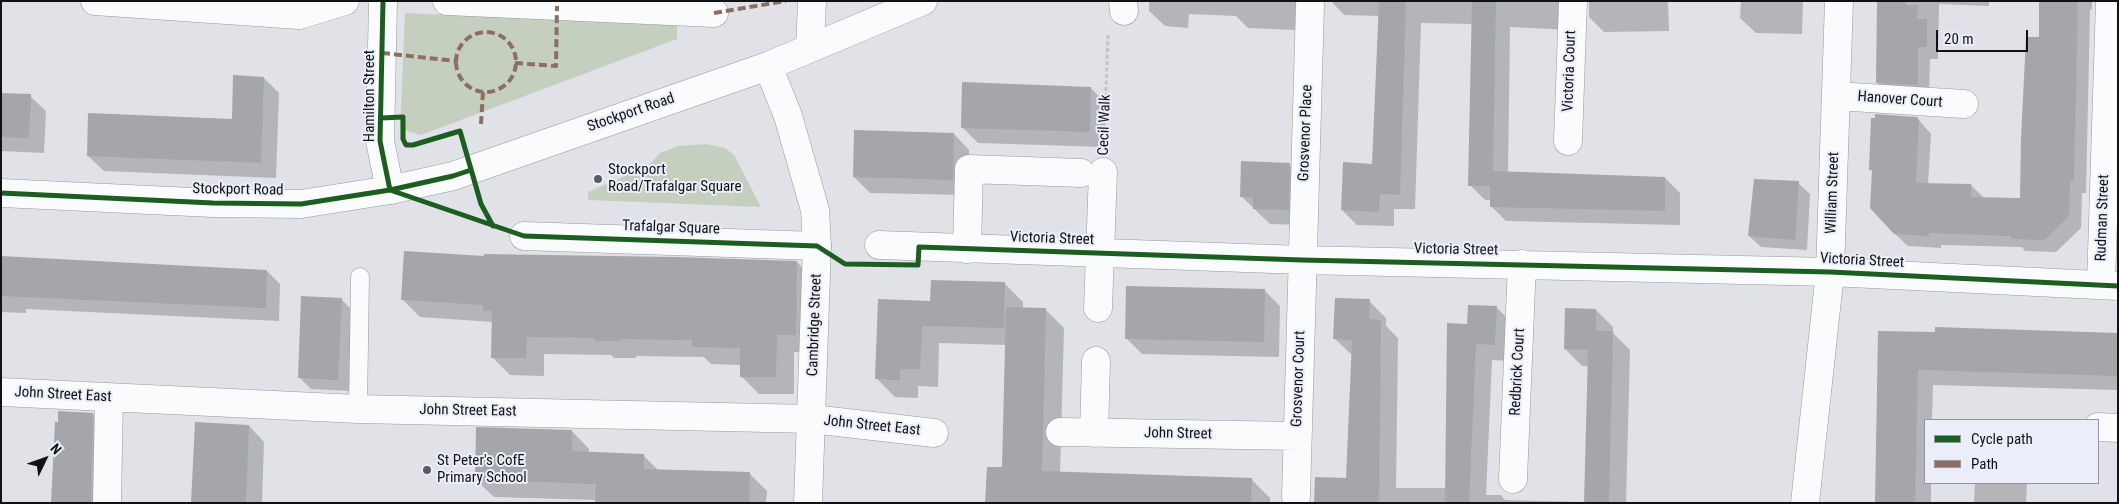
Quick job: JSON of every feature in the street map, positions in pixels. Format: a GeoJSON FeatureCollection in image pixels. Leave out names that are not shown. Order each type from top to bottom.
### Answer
{"type":"FeatureCollection","features":[{"type":"Feature","properties":{"kind":"main road"},"geometry":{"type":"LineString","coordinates":[[96,1],[299,15],[346,1]]}},
{"type":"Feature","properties":{"kind":"main road","name":"Hamilton Street"},"geometry":{"type":"LineString","coordinates":[[383,1],[380,141],[390,190]]}},
{"type":"Feature","properties":{"kind":"main road"},"geometry":{"type":"LineString","coordinates":[[447,1],[714,13]]}},
{"type":"Feature","properties":{"kind":"main road"},"geometry":{"type":"LineString","coordinates":[[810,48],[812,1]]}},
{"type":"Feature","properties":{"kind":"main road","name":"Stockport Road"},"geometry":{"type":"LineString","coordinates":[[1,192],[213,203],[302,204],[390,190],[453,176],[768,66],[923,1]]}},
{"type":"Feature","properties":{"kind":"main road","name":"Victoria Court"},"geometry":{"type":"LineString","coordinates":[[1568,141],[1573,1]]}},
{"type":"Feature","properties":{"kind":"main road","name":"William Street"},"geometry":{"type":"LineString","coordinates":[[1805,503],[1830,272],[1839,1]]}},
{"type":"Feature","properties":{"kind":"main road","name":"Rudman Street"},"geometry":{"type":"LineString","coordinates":[[2109,286],[2110,1]]}},
{"type":"Feature","properties":{"kind":"main road","name":"Grosvenor Place"},"geometry":{"type":"LineString","coordinates":[[1302,260],[1310,5]]}},
{"type":"Feature","properties":{"kind":"main road","name":"Cambridge Street"},"geometry":{"type":"LineString","coordinates":[[768,66],[788,116],[815,210],[817,246],[808,503]]}},
{"type":"Feature","properties":{"kind":"main road","name":"Hanover Court"},"geometry":{"type":"LineString","coordinates":[[1836,96],[1964,104]]}},
{"type":"Feature","properties":{"kind":"main road"},"geometry":{"type":"LineString","coordinates":[[967,249],[969,169],[1092,172]]}},
{"type":"Feature","properties":{"kind":"main road","name":"Cecil Walk"},"geometry":{"type":"LineString","coordinates":[[1092,172],[1100,253],[1098,308]]}},
{"type":"Feature","properties":{"kind":"main road","name":"Trafalgar Square"},"geometry":{"type":"LineString","coordinates":[[524,236],[817,246]]}},
{"type":"Feature","properties":{"kind":"main road","name":"Victoria Street"},"geometry":{"type":"LineString","coordinates":[[879,245],[1302,260],[1830,272],[2109,286]]}},
{"type":"Feature","properties":{"kind":"main road","name":"Grosvenor Court"},"geometry":{"type":"LineString","coordinates":[[1296,497],[1302,260]]}},
{"type":"Feature","properties":{"kind":"main road","name":"Redbrick Court"},"geometry":{"type":"LineString","coordinates":[[1513,479],[1522,264]]}},
{"type":"Feature","properties":{"kind":"main road"},"geometry":{"type":"LineString","coordinates":[[1094,432],[1096,361]]}},
{"type":"Feature","properties":{"kind":"main road","name":"John Street East"},"geometry":{"type":"LineString","coordinates":[[1,392],[358,409],[812,419],[934,433]]}},
{"type":"Feature","properties":{"kind":"main road"},"geometry":{"type":"LineString","coordinates":[[108,503],[109,398]]}},
{"type":"Feature","properties":{"kind":"main road"},"geometry":{"type":"LineString","coordinates":[[2099,427],[2118,428]]}},
{"type":"Feature","properties":{"kind":"main road","name":"John Street"},"geometry":{"type":"LineString","coordinates":[[1060,432],[1297,436]]}},
{"type":"Feature","properties":{"kind":"lane"},"geometry":{"type":"LineString","coordinates":[[358,409],[360,277]]}},
{"type":"Feature","properties":{"kind":"green space"},"geometry":{"type":"Polygon","coordinates":[[[405,13],[677,25],[677,39],[421,135],[400,129],[405,13]]]}},
{"type":"Feature","properties":{"kind":"green space"},"geometry":{"type":"Polygon","coordinates":[[[706,144],[725,148],[734,155],[761,207],[588,200],[588,192],[648,166],[660,153],[679,146],[706,144]]]}},
{"type":"Feature","properties":{"kind":"building"},"geometry":{"type":"Polygon","coordinates":[[[1379,1],[1406,1],[1400,195],[1380,194],[1379,212],[1341,210],[1343,162],[1372,164],[1379,1]]]}},
{"type":"Feature","properties":{"kind":"building"},"geometry":{"type":"Polygon","coordinates":[[[1472,1],[1496,1],[1493,171],[1665,177],[1665,211],[1490,207],[1490,186],[1468,186],[1472,1]]]}},
{"type":"Feature","properties":{"kind":"building"},"geometry":{"type":"Polygon","coordinates":[[[1877,1],[1906,1],[1906,5],[1918,5],[1917,19],[1927,19],[1927,47],[1918,47],[1918,85],[1876,83],[1877,1]]]}},
{"type":"Feature","properties":{"kind":"building"},"geometry":{"type":"Polygon","coordinates":[[[2039,1],[2078,1],[2074,181],[2070,181],[2069,216],[2044,240],[2011,239],[2011,236],[1929,233],[1929,236],[1894,234],[1870,208],[1872,170],[1869,170],[1871,118],[1875,118],[1875,114],[1917,117],[1919,120],[1916,183],[1971,184],[1971,197],[2020,198],[2026,37],[2039,37],[2039,1]]]}},
{"type":"Feature","properties":{"kind":"building"},"geometry":{"type":"Polygon","coordinates":[[[233,75],[264,77],[261,163],[87,156],[88,113],[232,119],[233,75]]]}},
{"type":"Feature","properties":{"kind":"building"},"geometry":{"type":"Polygon","coordinates":[[[962,82],[1091,87],[1090,132],[961,128],[962,82]]]}},
{"type":"Feature","properties":{"kind":"building"},"geometry":{"type":"Polygon","coordinates":[[[1,93],[31,94],[29,138],[1,137],[1,93]]]}},
{"type":"Feature","properties":{"kind":"building"},"geometry":{"type":"Polygon","coordinates":[[[854,130],[954,133],[953,180],[853,177],[854,130]]]}},
{"type":"Feature","properties":{"kind":"building"},"geometry":{"type":"Polygon","coordinates":[[[1241,161],[1290,163],[1289,210],[1253,209],[1253,197],[1240,197],[1241,161]]]}},
{"type":"Feature","properties":{"kind":"building"},"geometry":{"type":"Polygon","coordinates":[[[1754,179],[1799,181],[1795,240],[1748,236],[1754,179]]]}},
{"type":"Feature","properties":{"kind":"building"},"geometry":{"type":"Polygon","coordinates":[[[404,251],[484,256],[484,254],[675,257],[797,261],[796,335],[777,335],[776,377],[740,377],[740,348],[692,347],[692,340],[619,339],[619,341],[595,341],[595,338],[527,337],[526,358],[491,358],[492,311],[483,311],[483,305],[401,300],[404,251]]]}},
{"type":"Feature","properties":{"kind":"building"},"geometry":{"type":"Polygon","coordinates":[[[1,256],[267,270],[266,308],[1,296],[1,256]]]}},
{"type":"Feature","properties":{"kind":"building"},"geometry":{"type":"Polygon","coordinates":[[[931,280],[1005,282],[1004,328],[922,326],[920,369],[900,369],[900,380],[875,379],[878,299],[930,301],[931,280]]]}},
{"type":"Feature","properties":{"kind":"building"},"geometry":{"type":"Polygon","coordinates":[[[1126,286],[1265,289],[1264,342],[1125,339],[1126,286]]]}},
{"type":"Feature","properties":{"kind":"building"},"geometry":{"type":"Polygon","coordinates":[[[301,296],[342,298],[338,380],[298,378],[301,296]]]}},
{"type":"Feature","properties":{"kind":"building"},"geometry":{"type":"Polygon","coordinates":[[[1335,298],[1370,299],[1369,319],[1381,320],[1379,503],[1314,503],[1315,477],[1346,478],[1352,340],[1333,339],[1335,298]]]}},
{"type":"Feature","properties":{"kind":"building"},"geometry":{"type":"Polygon","coordinates":[[[1468,305],[1497,306],[1495,345],[1476,344],[1469,503],[1445,503],[1447,323],[1467,324],[1468,305]]]}},
{"type":"Feature","properties":{"kind":"building"},"geometry":{"type":"Polygon","coordinates":[[[1006,307],[1046,308],[1042,471],[1252,478],[1251,503],[985,503],[987,467],[1002,467],[1006,307]]]}},
{"type":"Feature","properties":{"kind":"building"},"geometry":{"type":"Polygon","coordinates":[[[1565,308],[1596,309],[1596,331],[1613,331],[1609,503],[1584,503],[1588,350],[1564,349],[1565,308]]]}},
{"type":"Feature","properties":{"kind":"building"},"geometry":{"type":"Polygon","coordinates":[[[1935,327],[2118,333],[2118,376],[1918,370],[1915,503],[1875,503],[1878,331],[1935,332],[1935,327]]]}},
{"type":"Feature","properties":{"kind":"building"},"geometry":{"type":"Polygon","coordinates":[[[58,411],[93,413],[91,503],[51,503],[55,422],[58,422],[58,411]]]}},
{"type":"Feature","properties":{"kind":"building"},"geometry":{"type":"Polygon","coordinates":[[[195,422],[249,425],[246,503],[191,503],[195,422]]]}},
{"type":"Feature","properties":{"kind":"building"},"geometry":{"type":"Polygon","coordinates":[[[476,427],[572,430],[572,451],[644,454],[644,469],[750,472],[749,503],[595,503],[596,484],[475,480],[476,427]]]}},
{"type":"Feature","properties":{"kind":"marked path"},"geometry":{"type":"LineString","coordinates":[[714,13],[786,1]]}},
{"type":"Feature","properties":{"kind":"marked path"},"geometry":{"type":"LineString","coordinates":[[515,63],[556,66],[557,6]]}},
{"type":"Feature","properties":{"kind":"marked path"},"geometry":{"type":"LineString","coordinates":[[486,32],[503,37],[511,45],[516,62],[511,79],[503,87],[486,92],[469,87],[461,79],[456,62],[461,45],[469,37],[486,32]]}},
{"type":"Feature","properties":{"kind":"marked path"},"geometry":{"type":"LineString","coordinates":[[382,53],[456,61]]}},
{"type":"Feature","properties":{"kind":"marked path"},"geometry":{"type":"LineString","coordinates":[[481,124],[483,92]]}},
{"type":"Feature","properties":{"kind":"cycle path"},"geometry":{"type":"LineString","coordinates":[[383,1],[380,141],[390,190]]}},
{"type":"Feature","properties":{"kind":"cycle path"},"geometry":{"type":"LineString","coordinates":[[381,118],[403,117],[403,139],[406,145],[413,145],[460,131],[481,204],[493,226]]}},
{"type":"Feature","properties":{"kind":"cycle path"},"geometry":{"type":"LineString","coordinates":[[1,193],[213,203],[301,204],[390,190],[453,176],[471,170]]}},
{"type":"Feature","properties":{"kind":"cycle path"},"geometry":{"type":"LineString","coordinates":[[390,190],[524,236],[817,246],[845,264],[918,265],[919,247],[1302,260],[1830,272],[2118,286]]}},
{"type":"Feature","properties":{"kind":"place","name":"Stockport Road/Trafalgar Square"},"geometry":{"type":"Point","coordinates":[598,179]}},
{"type":"Feature","properties":{"kind":"place","name":"St Peter's CofE Primary School"},"geometry":{"type":"Point","coordinates":[427,470]}}]}
